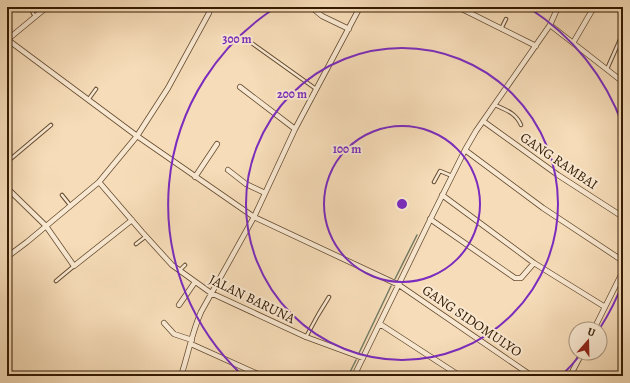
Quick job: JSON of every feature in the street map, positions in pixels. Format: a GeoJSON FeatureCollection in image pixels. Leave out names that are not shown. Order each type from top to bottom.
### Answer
{"type":"FeatureCollection","features":[{"type":"Feature","properties":{"kind":"street"},"geometry":{"type":"LineString","coordinates":[[7,257],[99,182],[137,136],[168,88],[209,13],[210,7]]}},
{"type":"Feature","properties":{"kind":"street"},"geometry":{"type":"LineString","coordinates":[[311,7],[322,16],[349,29]]}},
{"type":"Feature","properties":{"kind":"street"},"geometry":{"type":"LineString","coordinates":[[181,376],[196,324],[211,293],[254,217],[295,129],[360,7]]}},
{"type":"Feature","properties":{"kind":"street"},"geometry":{"type":"LineString","coordinates":[[458,7],[536,46]]}},
{"type":"Feature","properties":{"kind":"street"},"geometry":{"type":"LineString","coordinates":[[355,374],[465,150],[483,121],[550,25],[558,7]]}},
{"type":"Feature","properties":{"kind":"street"},"geometry":{"type":"LineString","coordinates":[[573,43],[594,7]]}},
{"type":"Feature","properties":{"kind":"street"},"geometry":{"type":"LineString","coordinates":[[7,40],[44,8]]}},
{"type":"Feature","properties":{"kind":"street"},"geometry":{"type":"LineString","coordinates":[[550,25],[623,82]]}},
{"type":"Feature","properties":{"kind":"street","name":"GANG SIDOMULYO"},"geometry":{"type":"LineString","coordinates":[[7,40],[137,136],[254,217],[399,285],[532,376]]}},
{"type":"Feature","properties":{"kind":"street"},"geometry":{"type":"LineString","coordinates":[[240,86],[295,129]]}},
{"type":"Feature","properties":{"kind":"street","name":"GANG RAMBAI"},"geometry":{"type":"LineString","coordinates":[[483,121],[558,175],[623,217]]}},
{"type":"Feature","properties":{"kind":"street"},"geometry":{"type":"LineString","coordinates":[[195,177],[217,144]]}},
{"type":"Feature","properties":{"kind":"street"},"geometry":{"type":"LineString","coordinates":[[465,150],[543,208],[623,261]]}},
{"type":"Feature","properties":{"kind":"street"},"geometry":{"type":"LineString","coordinates":[[228,170],[246,184],[265,193]]}},
{"type":"Feature","properties":{"kind":"street","name":"JALAN BARUNA"},"geometry":{"type":"LineString","coordinates":[[99,182],[179,271],[211,293],[306,337],[363,358]]}},
{"type":"Feature","properties":{"kind":"street"},"geometry":{"type":"LineString","coordinates":[[7,188],[46,226],[74,266],[132,220]]}},
{"type":"Feature","properties":{"kind":"street"},"geometry":{"type":"LineString","coordinates":[[442,195],[534,263],[605,307]]}},
{"type":"Feature","properties":{"kind":"street"},"geometry":{"type":"LineString","coordinates":[[430,219],[515,278],[521,278],[534,263]]}},
{"type":"Feature","properties":{"kind":"street"},"geometry":{"type":"LineString","coordinates":[[598,321],[623,271]]}},
{"type":"Feature","properties":{"kind":"street"},"geometry":{"type":"LineString","coordinates":[[178,305],[195,282]]}},
{"type":"Feature","properties":{"kind":"street"},"geometry":{"type":"LineString","coordinates":[[164,323],[175,334],[262,376]]}},
{"type":"Feature","properties":{"kind":"street"},"geometry":{"type":"LineString","coordinates":[[380,324],[460,376]]}},
{"type":"Feature","properties":{"kind":"street"},"geometry":{"type":"LineString","coordinates":[[570,376],[578,361]]}},
{"type":"Feature","properties":{"kind":"lane"},"geometry":{"type":"LineString","coordinates":[[28,7],[35,17]]}},
{"type":"Feature","properties":{"kind":"lane"},"geometry":{"type":"LineString","coordinates":[[501,29],[506,19]]}},
{"type":"Feature","properties":{"kind":"lane"},"geometry":{"type":"LineString","coordinates":[[607,69],[623,33]]}},
{"type":"Feature","properties":{"kind":"lane"},"geometry":{"type":"LineString","coordinates":[[253,44],[316,89]]}},
{"type":"Feature","properties":{"kind":"lane"},"geometry":{"type":"LineString","coordinates":[[88,100],[96,89]]}},
{"type":"Feature","properties":{"kind":"lane"},"geometry":{"type":"LineString","coordinates":[[495,105],[514,114],[518,118],[521,125]]}},
{"type":"Feature","properties":{"kind":"lane"},"geometry":{"type":"LineString","coordinates":[[7,162],[51,125]]}},
{"type":"Feature","properties":{"kind":"lane"},"geometry":{"type":"LineString","coordinates":[[434,182],[440,171],[452,176]]}},
{"type":"Feature","properties":{"kind":"lane"},"geometry":{"type":"LineString","coordinates":[[62,195],[70,205]]}},
{"type":"Feature","properties":{"kind":"lane"},"geometry":{"type":"LineString","coordinates":[[136,244],[146,236]]}},
{"type":"Feature","properties":{"kind":"lane"},"geometry":{"type":"LineString","coordinates":[[179,271],[185,265]]}},
{"type":"Feature","properties":{"kind":"lane"},"geometry":{"type":"LineString","coordinates":[[56,281],[74,266]]}},
{"type":"Feature","properties":{"kind":"lane"},"geometry":{"type":"LineString","coordinates":[[306,337],[328,297]]}},
{"type":"Feature","properties":{"kind":"lane"},"geometry":{"type":"LineString","coordinates":[[355,374],[362,376]]}},
{"type":"Feature","properties":{"kind":"waterway"},"geometry":{"type":"LineString","coordinates":[[395,279],[417,235]]}},
{"type":"Feature","properties":{"kind":"waterway"},"geometry":{"type":"LineString","coordinates":[[359,353],[391,286]]}},
{"type":"Feature","properties":{"kind":"waterway"},"geometry":{"type":"LineString","coordinates":[[348,376],[356,360]]}}]}
